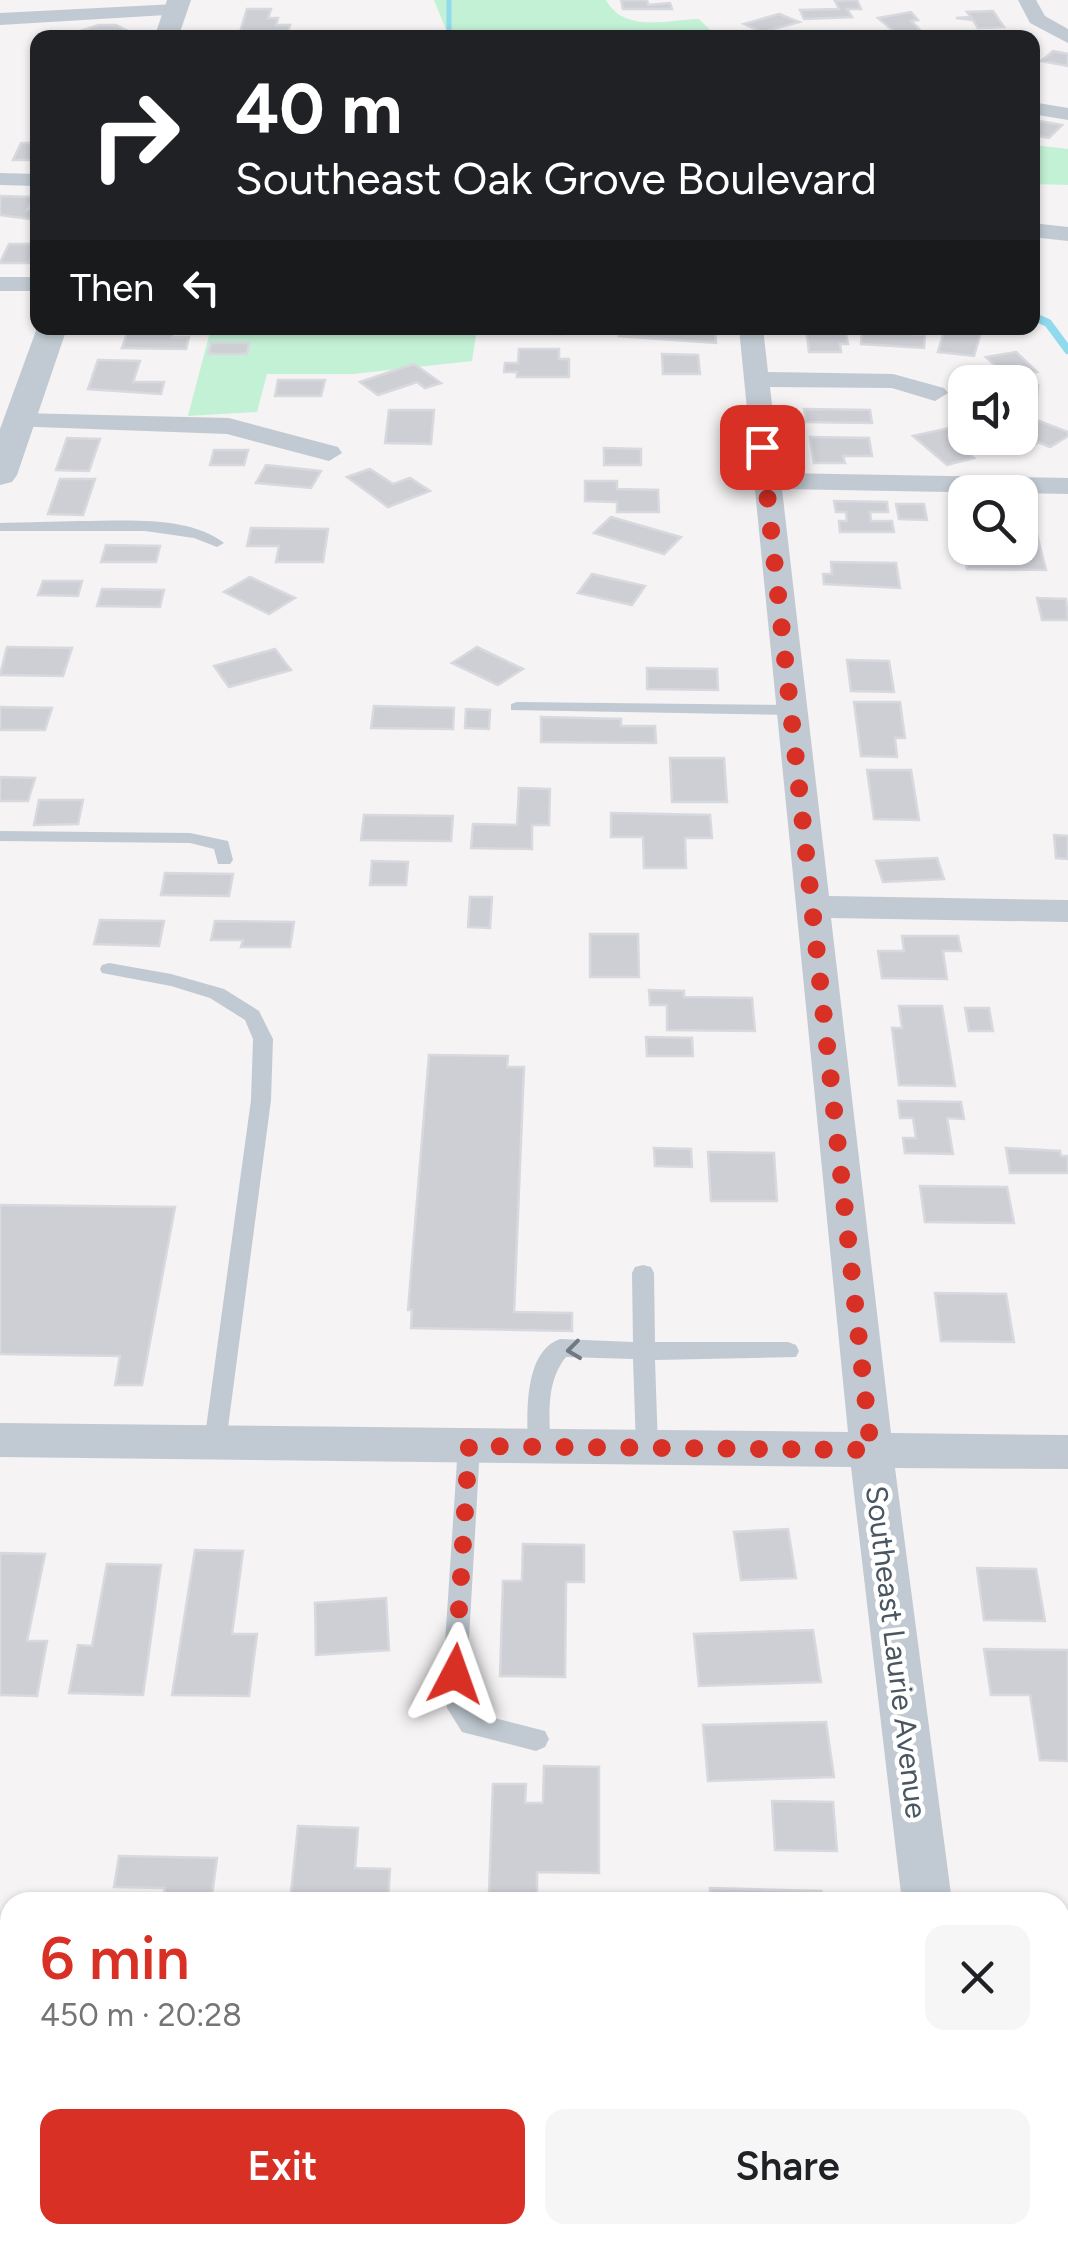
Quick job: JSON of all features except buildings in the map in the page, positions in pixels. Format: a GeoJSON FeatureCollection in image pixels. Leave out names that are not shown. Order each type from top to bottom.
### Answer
{"type":"FeatureCollection","features":[{"type":"Feature","properties":{"kind":"street"},"geometry":{"type":"LineString","coordinates":[[1027,0],[1038,19],[1068,37]]}},
{"type":"Feature","properties":{"kind":"street"},"geometry":{"type":"LineString","coordinates":[[0,19],[178,5],[169,30]]}},
{"type":"Feature","properties":{"kind":"street"},"geometry":{"type":"LineString","coordinates":[[1040,109],[1068,114]]}},
{"type":"Feature","properties":{"kind":"street"},"geometry":{"type":"LineString","coordinates":[[0,180],[30,180]]}},
{"type":"Feature","properties":{"kind":"street"},"geometry":{"type":"LineString","coordinates":[[1040,231],[1068,234]]}},
{"type":"Feature","properties":{"kind":"street"},"geometry":{"type":"LineString","coordinates":[[0,284],[30,284]]}},
{"type":"Feature","properties":{"kind":"street"},"geometry":{"type":"LineString","coordinates":[[0,475],[50,335]]}},
{"type":"Feature","properties":{"kind":"street","name":"Southeast Laurie Avenue"},"geometry":{"type":"LineString","coordinates":[[751,335],[871,1450],[926,1892]]}},
{"type":"Feature","properties":{"kind":"street"},"geometry":{"type":"LineString","coordinates":[[754,379],[892,381],[934,392]]}},
{"type":"Feature","properties":{"kind":"street"},"geometry":{"type":"LineString","coordinates":[[19,421],[229,426],[300,448],[328,452]]}},
{"type":"Feature","properties":{"kind":"street"},"geometry":{"type":"LineString","coordinates":[[765,481],[1068,486]]}},
{"type":"Feature","properties":{"kind":"street"},"geometry":{"type":"LineString","coordinates":[[813,907],[1068,910]]}},
{"type":"Feature","properties":{"kind":"street"},"geometry":{"type":"LineString","coordinates":[[0,1440],[1068,1452]]}},
{"type":"Feature","properties":{"kind":"lane"},"geometry":{"type":"LineString","coordinates":[[0,527],[168,529],[202,532],[217,543]]}},
{"type":"Feature","properties":{"kind":"lane"},"geometry":{"type":"LineString","coordinates":[[518,706],[791,710]]}},
{"type":"Feature","properties":{"kind":"lane"},"geometry":{"type":"LineString","coordinates":[[0,836],[190,838],[222,845],[224,860]]}},
{"type":"Feature","properties":{"kind":"lane"},"geometry":{"type":"LineString","coordinates":[[108,969],[206,988],[253,1016],[261,1030],[261,1100],[216,1442]]}},
{"type":"Feature","properties":{"kind":"lane"},"geometry":{"type":"LineString","coordinates":[[643,1272],[647,1448]]}},
{"type":"Feature","properties":{"kind":"lane"},"geometry":{"type":"LineString","coordinates":[[540,1446],[539,1394],[544,1366],[560,1348],[788,1351]]}},
{"type":"Feature","properties":{"kind":"lane"},"geometry":{"type":"LineString","coordinates":[[469,1446],[455,1674],[460,1708],[472,1724],[536,1739]]}},
{"type":"Feature","properties":{"kind":"green space"},"geometry":{"type":"Polygon","coordinates":[[[434,0],[606,0],[623,17],[635,21],[699,19],[710,30],[446,30],[434,0]]]}},
{"type":"Feature","properties":{"kind":"green space"},"geometry":{"type":"Polygon","coordinates":[[[1040,146],[1068,149],[1068,185],[1040,184],[1040,146]]]}},
{"type":"Feature","properties":{"kind":"green space"},"geometry":{"type":"Polygon","coordinates":[[[209,335],[476,335],[472,361],[353,374],[267,374],[257,412],[188,416],[209,335]]]}},
{"type":"Feature","properties":{"kind":"waterway"},"geometry":{"type":"LineString","coordinates":[[449,0],[449,30]]}},
{"type":"Feature","properties":{"kind":"waterway"},"geometry":{"type":"LineString","coordinates":[[1040,320],[1048,323],[1068,350]]}},
{"type":"Feature","properties":{"kind":"route"},"geometry":{"type":"LineString","coordinates":[[455,1674],[469,1446],[871,1450],[762,447]]}}]}
